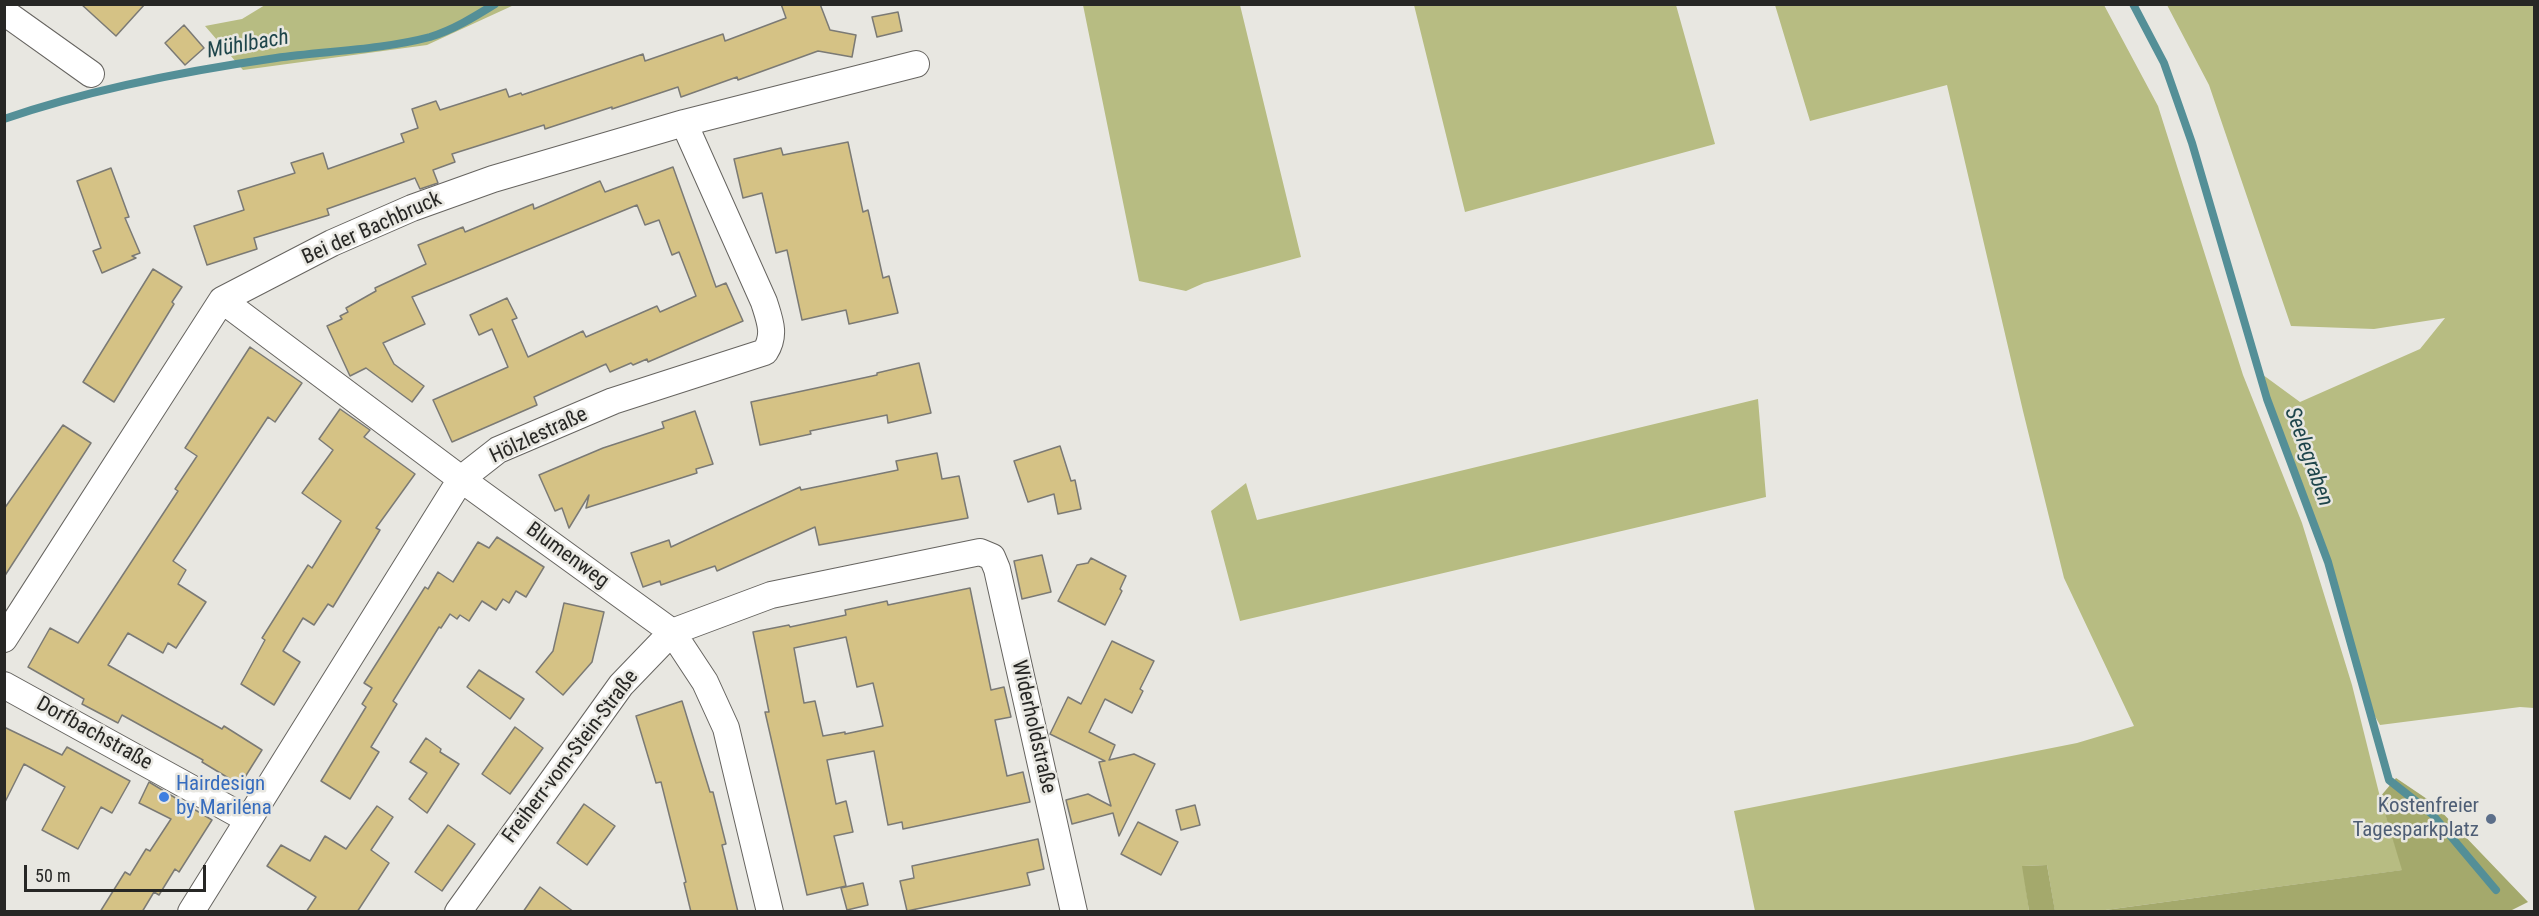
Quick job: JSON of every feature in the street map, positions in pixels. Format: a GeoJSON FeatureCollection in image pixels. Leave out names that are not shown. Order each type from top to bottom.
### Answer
{"type":"FeatureCollection","features":[{"type":"Feature","properties":{"kind":"street"},"geometry":{"type":"LineString","coordinates":[[4,12],[92,74]]}},
{"type":"Feature","properties":{"kind":"street","name":"Bei der Bachbruck"},"geometry":{"type":"LineString","coordinates":[[4,639],[222,300],[332,243],[412,208],[493,179],[684,123],[915,64]]}},
{"type":"Feature","properties":{"kind":"street","name":"Hölzlestraße"},"geometry":{"type":"LineString","coordinates":[[191,912],[460,479],[498,450],[613,401],[765,352],[772,341],[771,325],[764,302],[684,123]]}},
{"type":"Feature","properties":{"kind":"street","name":"Blumenweg"},"geometry":{"type":"LineString","coordinates":[[222,300],[460,479],[672,632],[705,682],[726,728],[770,912]]}},
{"type":"Feature","properties":{"kind":"street","name":"Freiherr-vom-Stein-Straße"},"geometry":{"type":"LineString","coordinates":[[458,912],[621,685],[672,632],[771,596],[980,552]]}},
{"type":"Feature","properties":{"kind":"street","name":"Widerholdstraße"},"geometry":{"type":"LineString","coordinates":[[980,552],[992,557],[997,569],[1074,912]]}},
{"type":"Feature","properties":{"kind":"street","name":"Dorfbachstraße"},"geometry":{"type":"LineString","coordinates":[[4,685],[247,819]]}},
{"type":"Feature","properties":{"kind":"green space"},"geometry":{"type":"Polygon","coordinates":[[[265,5],[514,5],[427,45],[243,70],[205,26],[242,19],[265,5]]]}},
{"type":"Feature","properties":{"kind":"green space"},"geometry":{"type":"Polygon","coordinates":[[[1083,5],[1240,5],[1301,257],[1204,283],[1186,291],[1139,281],[1083,5]]]}},
{"type":"Feature","properties":{"kind":"green space"},"geometry":{"type":"Polygon","coordinates":[[[1414,5],[1676,5],[1715,144],[1465,212],[1414,5]]]}},
{"type":"Feature","properties":{"kind":"green space"},"geometry":{"type":"Polygon","coordinates":[[[1775,5],[2104,5],[2158,106],[2243,375],[2302,523],[2352,685],[2380,797],[2403,870],[2098,911],[2055,912],[2047,865],[2023,866],[2029,911],[1755,911],[1734,811],[2077,743],[2134,726],[2064,578],[1947,85],[1810,121],[1775,5]]]}},
{"type":"Feature","properties":{"kind":"green space"},"geometry":{"type":"Polygon","coordinates":[[[2167,5],[2534,5],[2534,708],[2520,707],[2380,725],[2365,699],[2328,562],[2259,372],[2300,402],[2420,349],[2445,318],[2374,329],[2291,326],[2209,85],[2167,5]]]}},
{"type":"Feature","properties":{"kind":"green space"},"geometry":{"type":"Polygon","coordinates":[[[1758,399],[1766,497],[1240,621],[1211,511],[1246,483],[1257,520],[1758,399]]]}},
{"type":"Feature","properties":{"kind":"green space"},"geometry":{"type":"Polygon","coordinates":[[[2396,778],[2433,803],[2528,902],[2508,912],[2098,911],[2402,870],[2380,797],[2396,778]]]}},
{"type":"Feature","properties":{"kind":"green space"},"geometry":{"type":"Polygon","coordinates":[[[2047,865],[2055,911],[2029,911],[2022,866],[2047,865]]]}},
{"type":"Feature","properties":{"kind":"building"},"geometry":{"type":"Polygon","coordinates":[[[81,4],[145,4],[116,36],[81,4]]]}},
{"type":"Feature","properties":{"kind":"building"},"geometry":{"type":"Polygon","coordinates":[[[781,4],[820,4],[830,30],[856,35],[852,57],[818,51],[738,80],[737,77],[681,97],[678,87],[545,129],[544,125],[452,154],[455,162],[433,170],[438,183],[420,189],[415,178],[327,209],[329,215],[254,238],[257,249],[207,265],[194,226],[244,210],[238,191],[295,173],[291,163],[323,153],[328,169],[404,142],[401,134],[418,128],[412,109],[436,101],[440,110],[506,89],[509,97],[521,93],[522,95],[643,54],[645,61],[723,34],[725,41],[786,18],[781,4]]]}},
{"type":"Feature","properties":{"kind":"building"},"geometry":{"type":"Polygon","coordinates":[[[898,12],[902,31],[877,37],[872,17],[898,12]]]}},
{"type":"Feature","properties":{"kind":"building"},"geometry":{"type":"Polygon","coordinates":[[[184,25],[204,48],[185,65],[165,43],[184,25]]]}},
{"type":"Feature","properties":{"kind":"building"},"geometry":{"type":"Polygon","coordinates":[[[848,142],[863,212],[868,210],[883,278],[889,276],[898,313],[849,324],[846,310],[802,320],[787,250],[776,253],[762,193],[743,198],[734,159],[781,148],[783,155],[848,142]]]}},
{"type":"Feature","properties":{"kind":"building"},"geometry":{"type":"Polygon","coordinates":[[[673,167],[716,287],[726,283],[743,321],[648,362],[647,359],[633,365],[631,363],[610,372],[606,364],[534,397],[537,405],[452,442],[433,400],[508,367],[492,329],[479,335],[470,315],[507,298],[517,318],[512,320],[528,357],[583,331],[586,337],[657,306],[660,312],[696,296],[679,252],[672,255],[659,220],[645,225],[637,205],[412,297],[425,324],[383,343],[394,364],[424,386],[412,402],[366,368],[350,376],[327,326],[342,319],[340,316],[348,312],[346,308],[376,291],[375,288],[426,264],[418,245],[463,227],[465,232],[533,204],[534,209],[600,181],[605,192],[673,167]]]}},
{"type":"Feature","properties":{"kind":"building"},"geometry":{"type":"Polygon","coordinates":[[[111,168],[129,217],[125,218],[140,253],[132,256],[136,258],[102,273],[93,251],[101,248],[77,181],[111,168]]]}},
{"type":"Feature","properties":{"kind":"building"},"geometry":{"type":"Polygon","coordinates":[[[153,269],[182,287],[114,402],[83,382],[153,269]]]}},
{"type":"Feature","properties":{"kind":"building"},"geometry":{"type":"Polygon","coordinates":[[[250,347],[302,383],[275,422],[268,417],[173,561],[186,570],[178,584],[206,602],[176,648],[168,643],[163,653],[128,633],[108,665],[222,729],[224,726],[262,750],[240,785],[202,762],[203,760],[122,715],[118,723],[82,704],[84,699],[28,667],[50,628],[78,643],[178,491],[175,489],[197,456],[185,448],[250,347]]]}},
{"type":"Feature","properties":{"kind":"building"},"geometry":{"type":"Polygon","coordinates":[[[919,363],[931,413],[888,423],[887,415],[810,431],[811,434],[760,445],[751,402],[877,375],[877,373],[919,363]]]}},
{"type":"Feature","properties":{"kind":"building"},"geometry":{"type":"Polygon","coordinates":[[[340,409],[370,430],[364,437],[415,474],[376,528],[380,530],[333,607],[328,604],[314,625],[303,618],[283,651],[300,662],[274,705],[241,684],[265,640],[262,638],[308,565],[312,568],[341,521],[302,493],[333,450],[319,439],[340,409]]]}},
{"type":"Feature","properties":{"kind":"building"},"geometry":{"type":"Polygon","coordinates":[[[695,411],[713,464],[696,469],[697,473],[586,508],[589,495],[569,528],[562,508],[555,511],[539,475],[603,448],[664,428],[662,422],[695,411]]]}},
{"type":"Feature","properties":{"kind":"building"},"geometry":{"type":"Polygon","coordinates":[[[63,425],[91,443],[4,577],[4,509],[63,425]]]}},
{"type":"Feature","properties":{"kind":"building"},"geometry":{"type":"Polygon","coordinates":[[[1060,446],[1071,481],[1075,480],[1081,509],[1058,514],[1054,494],[1028,502],[1014,461],[1060,446]]]}},
{"type":"Feature","properties":{"kind":"building"},"geometry":{"type":"Polygon","coordinates":[[[937,453],[942,479],[959,476],[968,518],[819,545],[815,527],[717,571],[715,566],[661,585],[660,581],[643,587],[631,553],[669,540],[671,547],[800,487],[801,490],[898,470],[896,461],[937,453]]]}},
{"type":"Feature","properties":{"kind":"building"},"geometry":{"type":"Polygon","coordinates":[[[497,537],[544,567],[526,597],[516,591],[509,603],[503,599],[496,610],[482,601],[469,621],[460,615],[457,619],[450,614],[441,628],[439,627],[393,701],[397,704],[371,747],[379,752],[350,799],[321,781],[366,707],[362,704],[372,688],[364,683],[425,587],[428,589],[438,572],[453,582],[478,542],[489,548],[497,537]]]}},
{"type":"Feature","properties":{"kind":"building"},"geometry":{"type":"Polygon","coordinates":[[[1042,555],[1051,592],[1022,599],[1014,561],[1042,555]]]}},
{"type":"Feature","properties":{"kind":"building"},"geometry":{"type":"Polygon","coordinates":[[[1091,558],[1126,576],[1120,589],[1122,591],[1105,625],[1058,601],[1077,565],[1088,563],[1091,558]]]}},
{"type":"Feature","properties":{"kind":"building"},"geometry":{"type":"Polygon","coordinates":[[[970,588],[991,690],[1004,687],[1011,717],[995,720],[1007,776],[1023,772],[1030,802],[903,829],[902,822],[888,825],[874,751],[827,760],[836,804],[846,801],[853,832],[834,836],[846,886],[807,895],[765,712],[769,712],[753,632],[846,615],[845,610],[887,601],[888,605],[970,588]],[[846,637],[794,648],[804,703],[815,701],[823,736],[883,726],[873,683],[857,687],[846,637]]]}},
{"type":"Feature","properties":{"kind":"building"},"geometry":{"type":"Polygon","coordinates":[[[564,603],[604,612],[592,662],[563,695],[536,672],[553,651],[564,603]]]}},
{"type":"Feature","properties":{"kind":"building"},"geometry":{"type":"Polygon","coordinates":[[[1112,641],[1154,661],[1140,689],[1143,691],[1132,713],[1105,699],[1089,732],[1115,745],[1109,760],[1134,754],[1155,764],[1119,836],[1113,813],[1072,824],[1066,800],[1088,794],[1111,806],[1099,762],[1105,761],[1050,734],[1068,697],[1081,704],[1112,641]]]}},
{"type":"Feature","properties":{"kind":"building"},"geometry":{"type":"Polygon","coordinates":[[[479,670],[524,699],[510,719],[467,687],[479,670]]]}},
{"type":"Feature","properties":{"kind":"building"},"geometry":{"type":"Polygon","coordinates":[[[682,701],[710,792],[713,792],[726,844],[722,845],[738,912],[691,912],[684,883],[686,882],[661,782],[656,783],[636,716],[682,701]]]}},
{"type":"Feature","properties":{"kind":"building"},"geometry":{"type":"Polygon","coordinates":[[[4,727],[62,755],[67,747],[130,781],[112,813],[101,807],[78,849],[42,830],[65,787],[24,764],[4,804],[4,727]]]}},
{"type":"Feature","properties":{"kind":"building"},"geometry":{"type":"Polygon","coordinates":[[[515,727],[543,748],[510,794],[482,774],[515,727]]]}},
{"type":"Feature","properties":{"kind":"building"},"geometry":{"type":"Polygon","coordinates":[[[426,738],[441,749],[440,752],[459,764],[427,813],[409,799],[427,773],[410,762],[426,738]]]}},
{"type":"Feature","properties":{"kind":"building"},"geometry":{"type":"Polygon","coordinates":[[[149,782],[212,820],[179,872],[175,869],[159,895],[154,892],[142,912],[100,912],[125,872],[130,875],[146,849],[150,851],[171,819],[139,803],[149,782]]]}},
{"type":"Feature","properties":{"kind":"building"},"geometry":{"type":"Polygon","coordinates":[[[584,804],[615,826],[587,865],[557,843],[584,804]]]}},
{"type":"Feature","properties":{"kind":"building"},"geometry":{"type":"Polygon","coordinates":[[[1195,805],[1200,825],[1181,830],[1176,810],[1195,805]]]}},
{"type":"Feature","properties":{"kind":"building"},"geometry":{"type":"Polygon","coordinates":[[[377,806],[393,817],[371,850],[389,863],[357,912],[306,912],[316,897],[267,866],[281,845],[310,861],[325,836],[346,849],[377,806]]]}},
{"type":"Feature","properties":{"kind":"building"},"geometry":{"type":"Polygon","coordinates":[[[1138,822],[1178,842],[1161,875],[1121,854],[1138,822]]]}},
{"type":"Feature","properties":{"kind":"building"},"geometry":{"type":"Polygon","coordinates":[[[448,825],[475,844],[442,891],[415,872],[448,825]]]}},
{"type":"Feature","properties":{"kind":"building"},"geometry":{"type":"Polygon","coordinates":[[[1038,839],[1044,869],[1027,873],[1030,885],[907,911],[900,881],[914,878],[912,866],[1038,839]]]}},
{"type":"Feature","properties":{"kind":"building"},"geometry":{"type":"Polygon","coordinates":[[[863,883],[868,905],[847,910],[841,888],[863,883]]]}},
{"type":"Feature","properties":{"kind":"building"},"geometry":{"type":"Polygon","coordinates":[[[540,887],[574,912],[523,912],[540,887]]]}},
{"type":"Feature","properties":{"kind":"waterway","name":"Mühlbach"},"geometry":{"type":"LineString","coordinates":[[4,119],[104,90],[173,75],[276,58],[392,45],[430,37],[455,27],[495,4]]}},
{"type":"Feature","properties":{"kind":"waterway","name":"Seelegraben"},"geometry":{"type":"LineString","coordinates":[[2133,4],[2164,63],[2192,143],[2267,399],[2328,562],[2389,780],[2432,814],[2496,890]]}},
{"type":"Feature","properties":{"kind":"place","name":"Hairdesign by Marilena"},"geometry":{"type":"Point","coordinates":[164,797]}},
{"type":"Feature","properties":{"kind":"place","name":"Kostenfreier Tagesparkplatz"},"geometry":{"type":"Point","coordinates":[2491,819]}}]}
